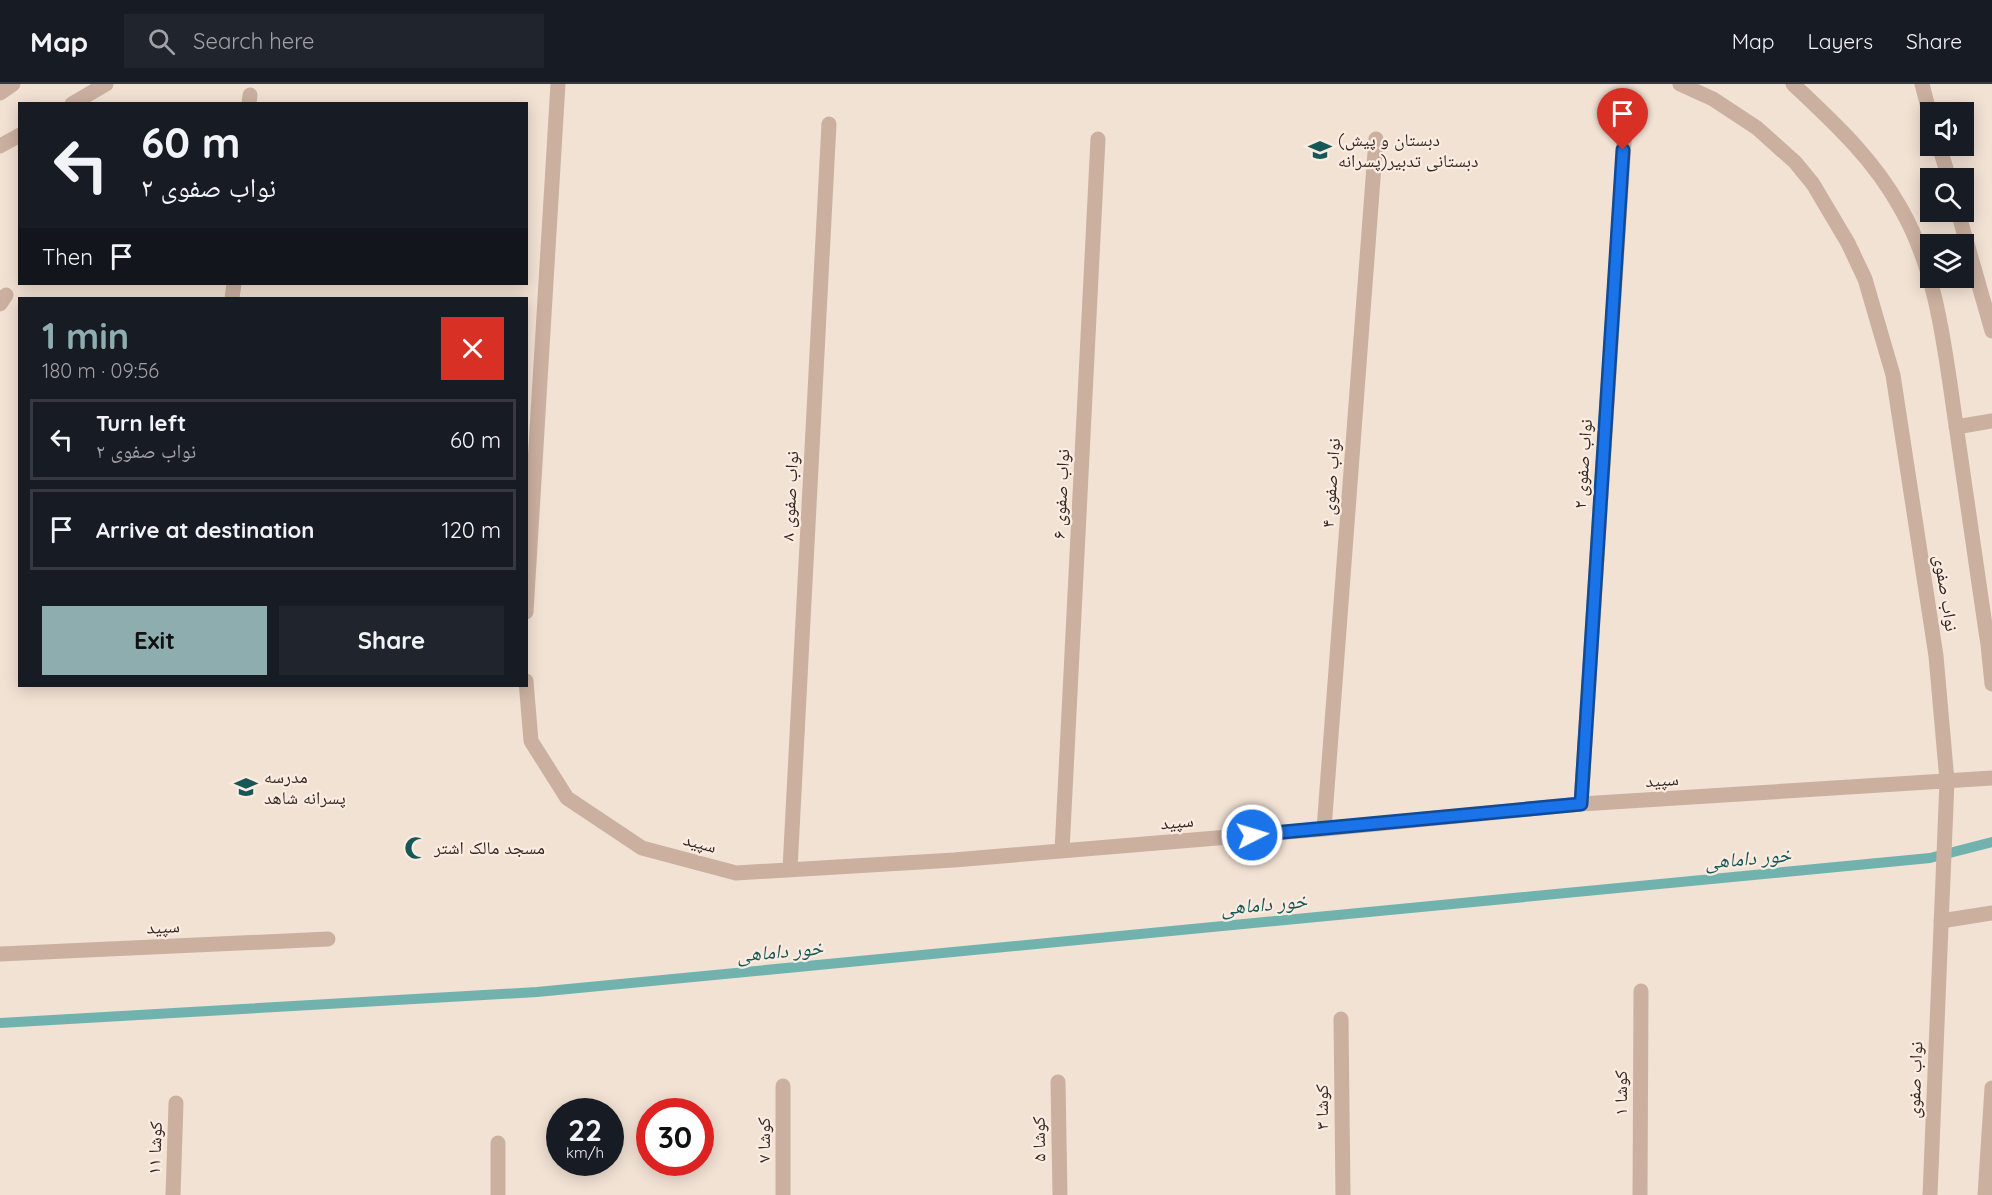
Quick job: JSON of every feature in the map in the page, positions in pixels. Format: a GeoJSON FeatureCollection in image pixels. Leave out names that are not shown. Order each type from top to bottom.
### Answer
{"type":"FeatureCollection","features":[{"type":"Feature","properties":{"kind":"street"},"geometry":{"type":"LineString","coordinates":[[0,93],[14,84]]}},
{"type":"Feature","properties":{"kind":"street"},"geometry":{"type":"LineString","coordinates":[[75,102],[106,84]]}},
{"type":"Feature","properties":{"kind":"street"},"geometry":{"type":"LineString","coordinates":[[528,559],[558,84]]}},
{"type":"Feature","properties":{"kind":"street","name":"نواب صفوی"},"geometry":{"type":"LineString","coordinates":[[1680,84],[1713,99],[1756,128],[1795,162],[1813,184],[1865,279],[1893,375],[1936,656],[1947,781],[1930,1195]]}},
{"type":"Feature","properties":{"kind":"street","name":"نواب صفوی"},"geometry":{"type":"LineString","coordinates":[[1793,84],[1873,164],[1900,207],[1921,250],[1930,277],[1956,427],[1992,684]]}},
{"type":"Feature","properties":{"kind":"street"},"geometry":{"type":"LineString","coordinates":[[1922,84],[1927,102]]}},
{"type":"Feature","properties":{"kind":"street","name":"نواب صفوی ۸"},"geometry":{"type":"LineString","coordinates":[[790,869],[829,124]]}},
{"type":"Feature","properties":{"kind":"street","name":"نواب صفوی ۲"},"geometry":{"type":"LineString","coordinates":[[1581,804],[1625,127]]}},
{"type":"Feature","properties":{"kind":"street"},"geometry":{"type":"LineString","coordinates":[[0,146],[18,136]]}},
{"type":"Feature","properties":{"kind":"street","name":"نواب صفوی ۶"},"geometry":{"type":"LineString","coordinates":[[1062,851],[1098,139]]}},
{"type":"Feature","properties":{"kind":"street","name":"نواب صفوی ۴"},"geometry":{"type":"LineString","coordinates":[[1324,829],[1376,139]]}},
{"type":"Feature","properties":{"kind":"street"},"geometry":{"type":"LineString","coordinates":[[1961,222],[1992,331]]}},
{"type":"Feature","properties":{"kind":"street"},"geometry":{"type":"LineString","coordinates":[[1956,427],[1992,421]]}},
{"type":"Feature","properties":{"kind":"street","name":"سپید"},"geometry":{"type":"LineString","coordinates":[[526,687],[531,741],[567,798],[642,848],[735,873],[954,860],[1324,829],[1581,804],[1992,778]]}},
{"type":"Feature","properties":{"kind":"street"},"geometry":{"type":"LineString","coordinates":[[1941,921],[1992,913]]}},
{"type":"Feature","properties":{"kind":"street","name":"سپید"},"geometry":{"type":"LineString","coordinates":[[0,954],[328,939]]}},
{"type":"Feature","properties":{"kind":"street","name":"کوشا ۱"},"geometry":{"type":"LineString","coordinates":[[1640,1195],[1641,992]]}},
{"type":"Feature","properties":{"kind":"street","name":"کوشا ۳"},"geometry":{"type":"LineString","coordinates":[[1341,1020],[1343,1195]]}},
{"type":"Feature","properties":{"kind":"street","name":"کوشا ۵"},"geometry":{"type":"LineString","coordinates":[[1058,1082],[1060,1195]]}},
{"type":"Feature","properties":{"kind":"street","name":"کوشا ۷"},"geometry":{"type":"LineString","coordinates":[[783,1086],[783,1195]]}},
{"type":"Feature","properties":{"kind":"street"},"geometry":{"type":"LineString","coordinates":[[1985,1195],[1992,1088]]}},
{"type":"Feature","properties":{"kind":"street","name":"کوشا ۱۱"},"geometry":{"type":"LineString","coordinates":[[173,1195],[176,1103]]}},
{"type":"Feature","properties":{"kind":"street"},"geometry":{"type":"LineString","coordinates":[[498,1143],[498,1195]]}},
{"type":"Feature","properties":{"kind":"waterway","name":"خور داماهی"},"geometry":{"type":"LineString","coordinates":[[0,1023],[537,992],[1930,858],[1992,842]]}},
{"type":"Feature","properties":{"kind":"place","name":"(دبستان و پیش دبستانی تدبیر(پسرانه"},"geometry":{"type":"Point","coordinates":[1320,150]}},
{"type":"Feature","properties":{"kind":"place","name":"مدرسه پسرانه شاهد"},"geometry":{"type":"Point","coordinates":[246,787]}},
{"type":"Feature","properties":{"kind":"place","name":"مسجد مالک اشتر"},"geometry":{"type":"Point","coordinates":[416,848]}},
{"type":"Feature","properties":{"kind":"route"},"geometry":{"type":"LineString","coordinates":[[1252,835],[1581,804],[1623,150]]}}]}
